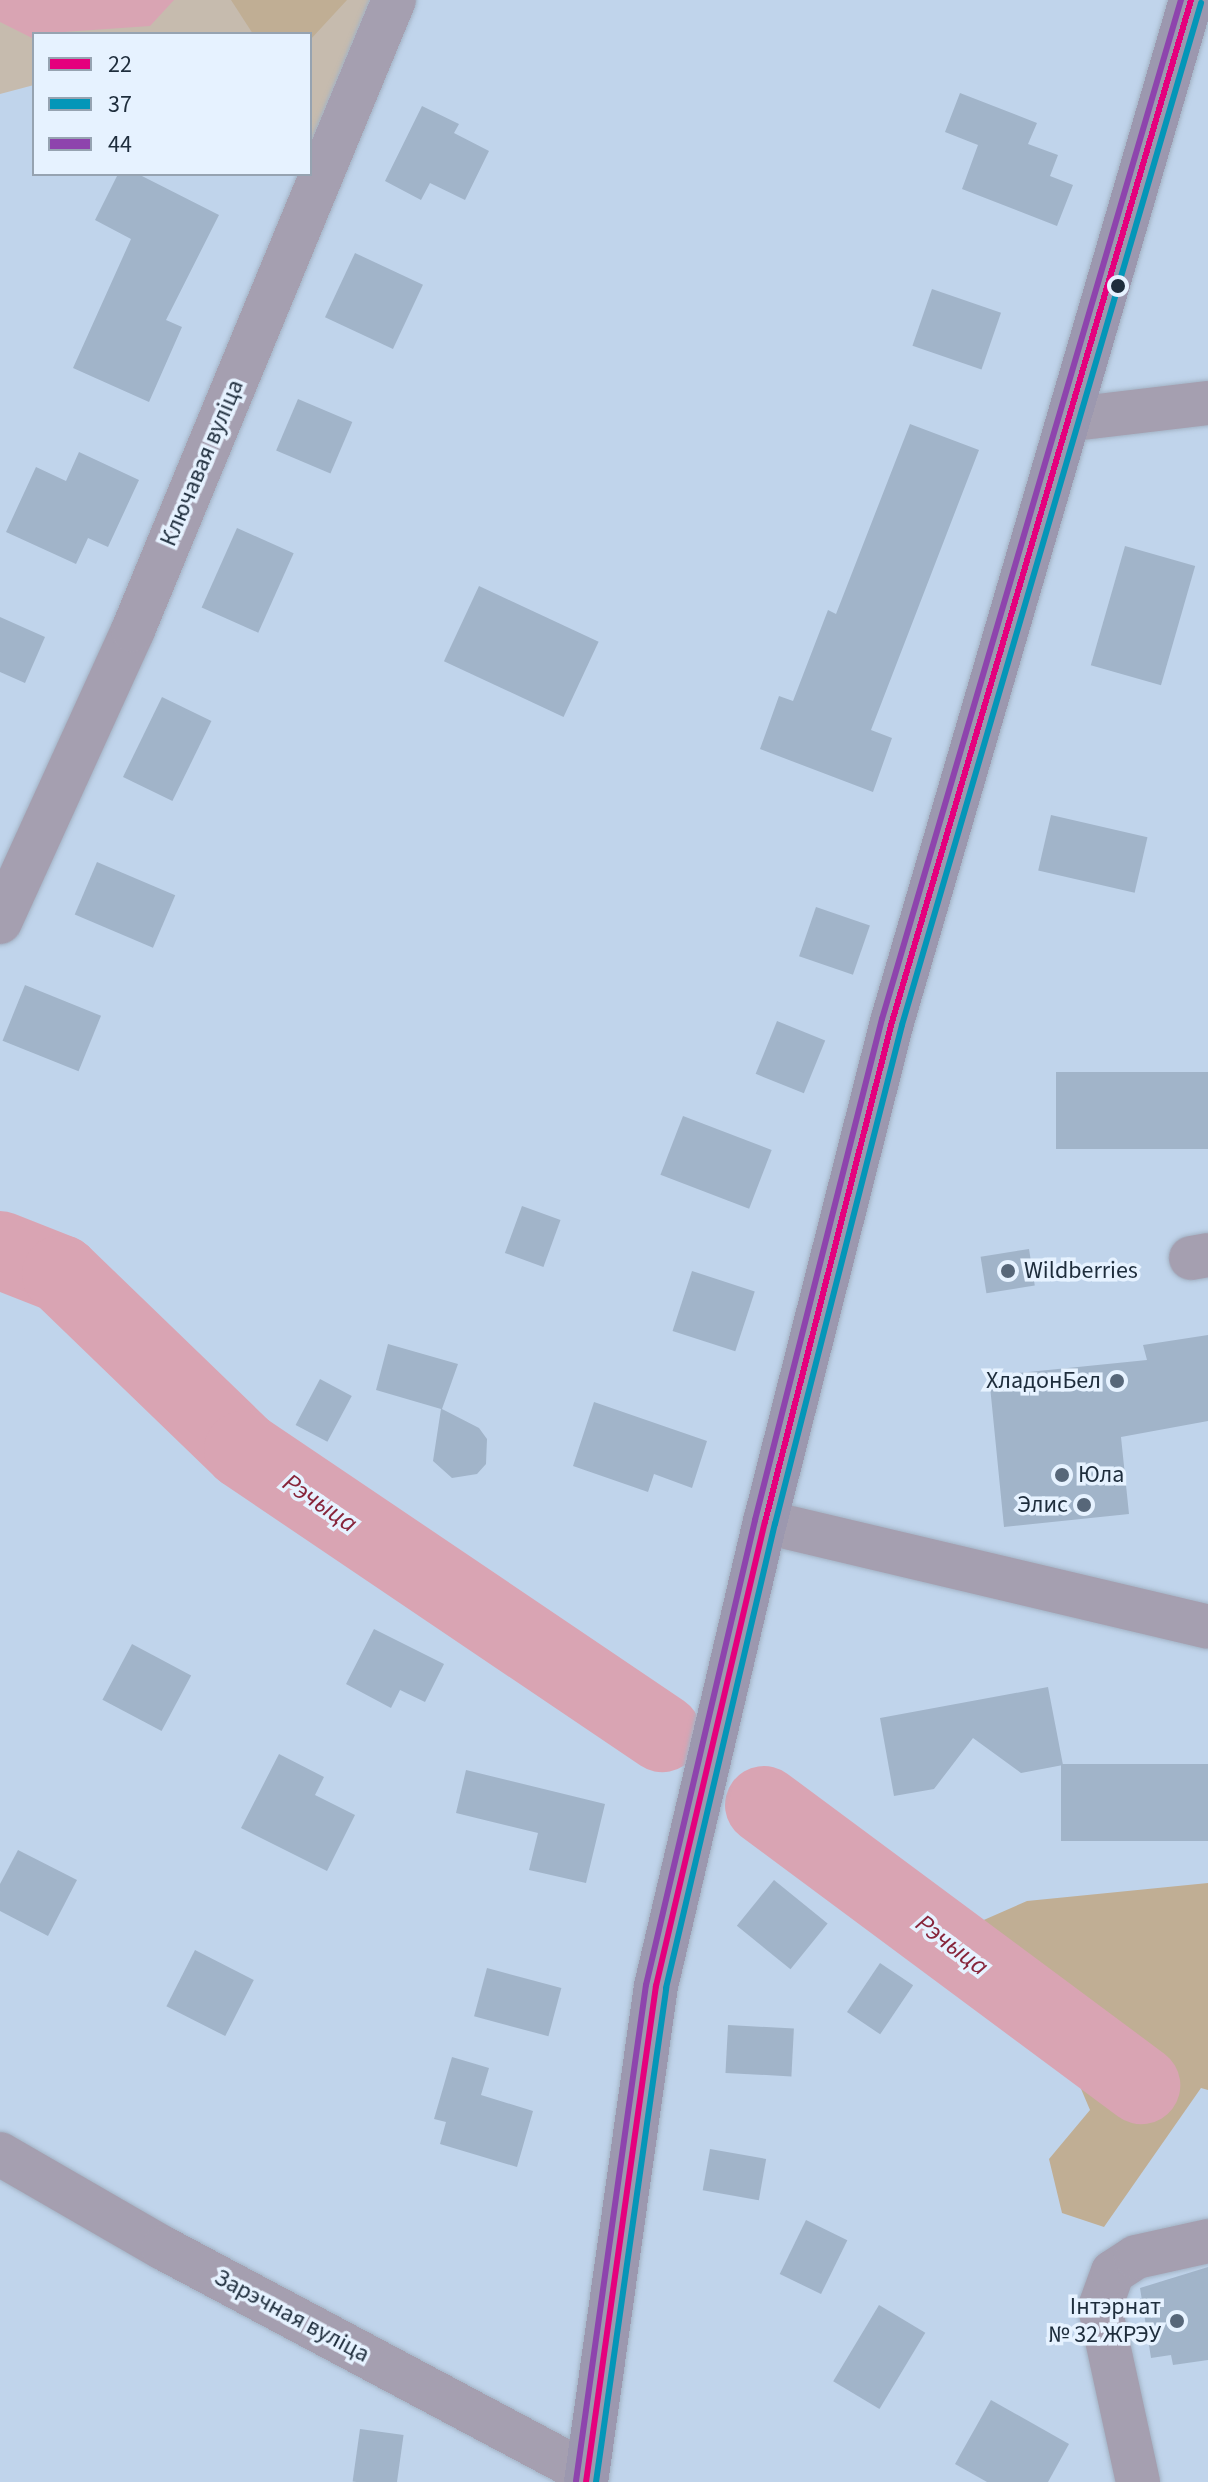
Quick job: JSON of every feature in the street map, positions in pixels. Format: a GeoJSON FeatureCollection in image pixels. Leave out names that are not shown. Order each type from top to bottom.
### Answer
{"type":"FeatureCollection","features":[{"type":"Feature","properties":{"kind":"main road"},"geometry":{"type":"LineString","coordinates":[[586,2478],[656,1986],[765,1522],[892,1022],[1073,419],[1191,0]]}},
{"type":"Feature","properties":{"kind":"street","name":"Ключавая вуліца"},"geometry":{"type":"LineString","coordinates":[[0,922],[133,630],[394,0]]}},
{"type":"Feature","properties":{"kind":"street"},"geometry":{"type":"LineString","coordinates":[[1073,419],[1208,403]]}},
{"type":"Feature","properties":{"kind":"street"},"geometry":{"type":"LineString","coordinates":[[765,1522],[1208,1627]]}},
{"type":"Feature","properties":{"kind":"street","name":"Зарэчная вуліца"},"geometry":{"type":"LineString","coordinates":[[0,2154],[163,2248],[586,2478]]}},
{"type":"Feature","properties":{"kind":"street"},"geometry":{"type":"LineString","coordinates":[[1138,2482],[1100,2307],[1113,2272],[1136,2257],[1208,2241]]}},
{"type":"Feature","properties":{"kind":"shaded area"},"geometry":{"type":"Polygon","coordinates":[[[0,0],[381,0],[312,151],[312,32],[32,32],[32,86],[0,94],[0,0]]]}},
{"type":"Feature","properties":{"kind":"shaded area"},"geometry":{"type":"Polygon","coordinates":[[[0,0],[174,0],[150,26],[32,32],[32,38],[0,22],[0,0]]]}},
{"type":"Feature","properties":{"kind":"shaded area"},"geometry":{"type":"Polygon","coordinates":[[[231,0],[347,0],[312,38],[312,32],[252,32],[231,0]]]}},
{"type":"Feature","properties":{"kind":"shaded area"},"geometry":{"type":"Polygon","coordinates":[[[1208,1883],[1208,2090],[1201,2088],[1104,2227],[1062,2213],[1049,2159],[1090,2110],[1076,2077],[988,2010],[961,1979],[970,1926],[1027,1901],[1208,1883]]]}},
{"type":"Feature","properties":{"kind":"building"},"geometry":{"type":"Polygon","coordinates":[[[960,93],[1037,123],[1028,144],[1058,155],[1050,176],[1073,185],[1057,226],[962,189],[978,145],[945,132],[960,93]]]}},
{"type":"Feature","properties":{"kind":"building"},"geometry":{"type":"Polygon","coordinates":[[[422,106],[459,124],[454,133],[489,151],[465,200],[430,183],[421,200],[385,181],[422,106]]]}},
{"type":"Feature","properties":{"kind":"building"},"geometry":{"type":"Polygon","coordinates":[[[117,176],[142,176],[219,215],[166,320],[182,327],[149,402],[73,368],[131,239],[95,220],[117,176]]]}},
{"type":"Feature","properties":{"kind":"building"},"geometry":{"type":"Polygon","coordinates":[[[355,253],[423,285],[393,349],[325,317],[355,253]]]}},
{"type":"Feature","properties":{"kind":"building"},"geometry":{"type":"Polygon","coordinates":[[[932,289],[1001,313],[981,369],[912,346],[932,289]]]}},
{"type":"Feature","properties":{"kind":"building"},"geometry":{"type":"Polygon","coordinates":[[[298,399],[352,422],[330,474],[276,451],[298,399]]]}},
{"type":"Feature","properties":{"kind":"building"},"geometry":{"type":"Polygon","coordinates":[[[910,424],[979,450],[871,730],[892,738],[873,792],[760,749],[779,696],[793,701],[828,610],[836,614],[910,424]]]}},
{"type":"Feature","properties":{"kind":"building"},"geometry":{"type":"Polygon","coordinates":[[[79,452],[139,480],[108,547],[88,538],[76,564],[6,532],[36,467],[66,481],[79,452]]]}},
{"type":"Feature","properties":{"kind":"building"},"geometry":{"type":"Polygon","coordinates":[[[237,528],[294,553],[258,633],[202,607],[237,528]]]}},
{"type":"Feature","properties":{"kind":"building"},"geometry":{"type":"Polygon","coordinates":[[[1125,546],[1195,566],[1161,685],[1091,665],[1125,546]]]}},
{"type":"Feature","properties":{"kind":"building"},"geometry":{"type":"Polygon","coordinates":[[[479,586],[599,642],[564,717],[444,661],[479,586]]]}},
{"type":"Feature","properties":{"kind":"building"},"geometry":{"type":"Polygon","coordinates":[[[0,617],[45,637],[25,683],[0,672],[0,617]]]}},
{"type":"Feature","properties":{"kind":"building"},"geometry":{"type":"Polygon","coordinates":[[[162,697],[211,721],[172,801],[123,777],[162,697]]]}},
{"type":"Feature","properties":{"kind":"building"},"geometry":{"type":"Polygon","coordinates":[[[1051,815],[1147,837],[1135,893],[1038,871],[1051,815]]]}},
{"type":"Feature","properties":{"kind":"building"},"geometry":{"type":"Polygon","coordinates":[[[97,862],[175,895],[153,948],[75,914],[97,862]]]}},
{"type":"Feature","properties":{"kind":"building"},"geometry":{"type":"Polygon","coordinates":[[[816,907],[870,926],[853,975],[799,956],[816,907]]]}},
{"type":"Feature","properties":{"kind":"building"},"geometry":{"type":"Polygon","coordinates":[[[25,985],[101,1016],[79,1071],[3,1041],[25,985]]]}},
{"type":"Feature","properties":{"kind":"building"},"geometry":{"type":"Polygon","coordinates":[[[777,1021],[825,1040],[804,1093],[756,1074],[777,1021]]]}},
{"type":"Feature","properties":{"kind":"building"},"geometry":{"type":"Polygon","coordinates":[[[1056,1072],[1208,1072],[1208,1149],[1056,1149],[1056,1072]]]}},
{"type":"Feature","properties":{"kind":"building"},"geometry":{"type":"Polygon","coordinates":[[[683,1116],[772,1150],[749,1209],[660,1175],[683,1116]]]}},
{"type":"Feature","properties":{"kind":"building"},"geometry":{"type":"Polygon","coordinates":[[[522,1206],[561,1220],[543,1267],[505,1253],[522,1206]]]}},
{"type":"Feature","properties":{"kind":"building","name":"Wildberries"},"geometry":{"type":"Polygon","coordinates":[[[1029,1249],[1035,1286],[986,1293],[981,1257],[1029,1249]]]}},
{"type":"Feature","properties":{"kind":"building"},"geometry":{"type":"Polygon","coordinates":[[[692,1271],[755,1291],[735,1351],[673,1331],[692,1271]]]}},
{"type":"Feature","properties":{"kind":"building","name":"Юла"},"geometry":{"type":"Polygon","coordinates":[[[1208,1335],[1208,1421],[1121,1437],[1129,1514],[1004,1527],[989,1376],[1147,1360],[1143,1345],[1208,1335]]]}},
{"type":"Feature","properties":{"kind":"building"},"geometry":{"type":"Polygon","coordinates":[[[388,1344],[458,1364],[442,1409],[479,1428],[487,1439],[486,1464],[477,1474],[452,1478],[433,1461],[441,1409],[376,1390],[388,1344]]]}},
{"type":"Feature","properties":{"kind":"building"},"geometry":{"type":"Polygon","coordinates":[[[320,1379],[352,1396],[327,1442],[296,1425],[320,1379]]]}},
{"type":"Feature","properties":{"kind":"building"},"geometry":{"type":"Polygon","coordinates":[[[594,1402],[707,1441],[692,1488],[654,1474],[648,1492],[573,1466],[594,1402]]]}},
{"type":"Feature","properties":{"kind":"building"},"geometry":{"type":"Polygon","coordinates":[[[374,1629],[444,1664],[425,1702],[400,1690],[391,1708],[346,1684],[374,1629]]]}},
{"type":"Feature","properties":{"kind":"building"},"geometry":{"type":"Polygon","coordinates":[[[132,1644],[191,1675],[162,1731],[102,1700],[132,1644]]]}},
{"type":"Feature","properties":{"kind":"building"},"geometry":{"type":"Polygon","coordinates":[[[1048,1687],[1063,1765],[1021,1773],[973,1738],[934,1789],[894,1796],[880,1718],[1048,1687]]]}},
{"type":"Feature","properties":{"kind":"building"},"geometry":{"type":"Polygon","coordinates":[[[279,1754],[324,1777],[315,1795],[355,1815],[327,1871],[241,1828],[279,1754]]]}},
{"type":"Feature","properties":{"kind":"building"},"geometry":{"type":"Polygon","coordinates":[[[1061,1764],[1208,1764],[1208,1841],[1061,1841],[1061,1764]]]}},
{"type":"Feature","properties":{"kind":"building"},"geometry":{"type":"Polygon","coordinates":[[[466,1770],[605,1804],[586,1883],[529,1870],[538,1833],[456,1813],[466,1770]]]}},
{"type":"Feature","properties":{"kind":"building"},"geometry":{"type":"Polygon","coordinates":[[[18,1850],[77,1880],[48,1936],[0,1911],[0,1884],[18,1850]]]}},
{"type":"Feature","properties":{"kind":"building"},"geometry":{"type":"Polygon","coordinates":[[[774,1880],[828,1923],[790,1969],[737,1926],[774,1880]]]}},
{"type":"Feature","properties":{"kind":"building"},"geometry":{"type":"Polygon","coordinates":[[[195,1950],[254,1980],[225,2036],[166,2006],[195,1950]]]}},
{"type":"Feature","properties":{"kind":"building"},"geometry":{"type":"Polygon","coordinates":[[[880,1963],[913,1985],[880,2034],[847,2012],[880,1963]]]}},
{"type":"Feature","properties":{"kind":"building"},"geometry":{"type":"Polygon","coordinates":[[[487,1968],[561,1988],[548,2036],[474,2016],[487,1968]]]}},
{"type":"Feature","properties":{"kind":"building"},"geometry":{"type":"Polygon","coordinates":[[[728,2025],[794,2028],[791,2076],[725,2073],[728,2025]]]}},
{"type":"Feature","properties":{"kind":"building"},"geometry":{"type":"Polygon","coordinates":[[[452,2057],[489,2068],[481,2095],[533,2111],[517,2167],[440,2144],[446,2122],[434,2119],[452,2057]]]}},
{"type":"Feature","properties":{"kind":"building"},"geometry":{"type":"Polygon","coordinates":[[[710,2149],[766,2159],[759,2200],[703,2190],[710,2149]]]}},
{"type":"Feature","properties":{"kind":"building"},"geometry":{"type":"Polygon","coordinates":[[[806,2220],[847,2240],[821,2294],[780,2274],[806,2220]]]}},
{"type":"Feature","properties":{"kind":"building","name":"Інтэрнат № 32 ЖРЭУ"},"geometry":{"type":"Polygon","coordinates":[[[1208,2267],[1208,2360],[1173,2365],[1171,2355],[1151,2358],[1140,2288],[1208,2267]]]}},
{"type":"Feature","properties":{"kind":"building"},"geometry":{"type":"Polygon","coordinates":[[[879,2305],[925,2333],[879,2409],[833,2381],[879,2305]]]}},
{"type":"Feature","properties":{"kind":"building"},"geometry":{"type":"Polygon","coordinates":[[[991,2400],[1069,2444],[1048,2482],[987,2482],[955,2464],[991,2400]]]}},
{"type":"Feature","properties":{"kind":"building"},"geometry":{"type":"Polygon","coordinates":[[[360,2429],[404,2435],[397,2482],[353,2481],[360,2429]]]}},
{"type":"Feature","properties":{"kind":"waterway","name":"Рэчыца"},"geometry":{"type":"LineString","coordinates":[[0,1250],[61,1274],[243,1450],[662,1733]]}},
{"type":"Feature","properties":{"kind":"waterway","name":"Рэчыца"},"geometry":{"type":"LineString","coordinates":[[764,1805],[1141,2085]]}},
{"type":"Feature","properties":{"kind":"transit line","name":"44"},"geometry":{"type":"LineString","coordinates":[[576,2481],[646,1985],[755,1520],[882,1019],[1181,0]]}},
{"type":"Feature","properties":{"kind":"transit line","name":"22"},"geometry":{"type":"LineString","coordinates":[[586,2482],[656,1986],[765,1522],[892,1022],[1191,0]]}},
{"type":"Feature","properties":{"kind":"transit line","name":"37"},"geometry":{"type":"LineString","coordinates":[[596,2482],[666,1988],[775,1524],[902,1025],[1201,3]]}},
{"type":"Feature","properties":{"kind":"place","name":"Wildberries"},"geometry":{"type":"Point","coordinates":[1008,1271]}},
{"type":"Feature","properties":{"kind":"place","name":"ХладонБел"},"geometry":{"type":"Point","coordinates":[1117,1381]}},
{"type":"Feature","properties":{"kind":"place","name":"Юла"},"geometry":{"type":"Point","coordinates":[1062,1475]}},
{"type":"Feature","properties":{"kind":"place","name":"Элис"},"geometry":{"type":"Point","coordinates":[1084,1505]}},
{"type":"Feature","properties":{"kind":"place","name":"Інтэрнат № 32 ЖРЭУ"},"geometry":{"type":"Point","coordinates":[1177,2321]}}]}
